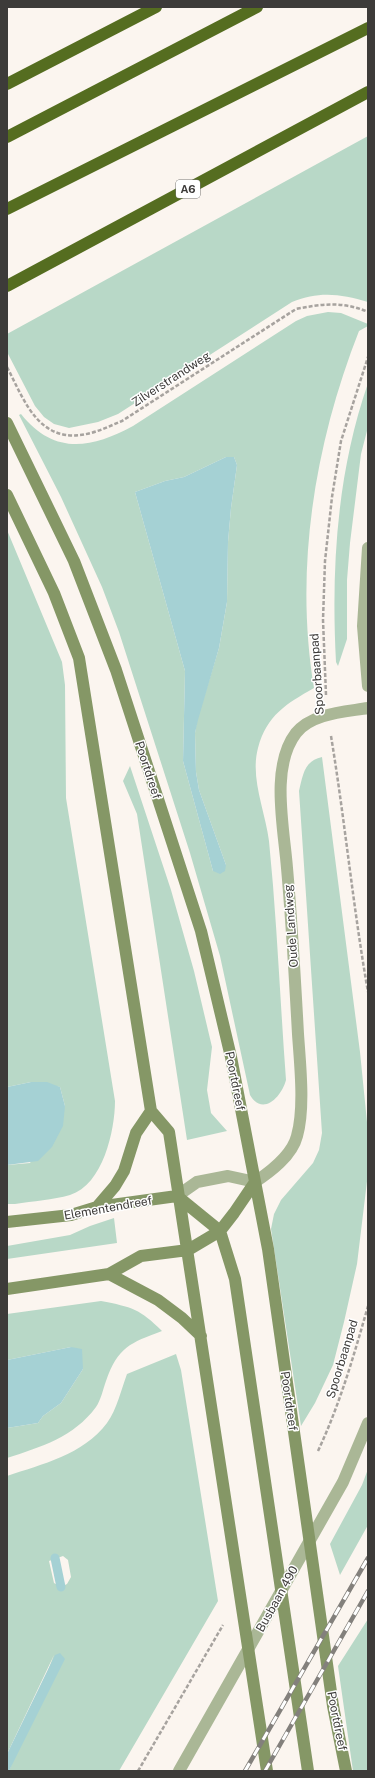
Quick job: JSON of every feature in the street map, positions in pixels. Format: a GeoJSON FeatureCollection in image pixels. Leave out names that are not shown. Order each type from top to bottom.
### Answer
{"type":"FeatureCollection","features":[{"type":"Feature","properties":{"kind":"highway"},"geometry":{"type":"LineString","coordinates":[[7,84],[156,7]]}},
{"type":"Feature","properties":{"kind":"highway"},"geometry":{"type":"LineString","coordinates":[[7,137],[257,7]]}},
{"type":"Feature","properties":{"kind":"highway"},"geometry":{"type":"LineString","coordinates":[[7,209],[368,28]]}},
{"type":"Feature","properties":{"kind":"highway","name":"A6"},"geometry":{"type":"LineString","coordinates":[[7,286],[368,92]]}},
{"type":"Feature","properties":{"kind":"main road","name":"Poortdreef"},"geometry":{"type":"LineString","coordinates":[[7,423],[74,561],[116,670],[201,931],[231,1057],[272,1278],[333,1706],[346,1771]]}},
{"type":"Feature","properties":{"kind":"main road"},"geometry":{"type":"LineString","coordinates":[[7,495],[54,593],[79,658],[151,1111],[169,1132],[177,1196],[188,1250],[267,1771]]}},
{"type":"Feature","properties":{"kind":"main road"},"geometry":{"type":"LineString","coordinates":[[97,1207],[115,1186],[124,1171],[136,1133],[151,1111]]}},
{"type":"Feature","properties":{"kind":"main road"},"geometry":{"type":"LineString","coordinates":[[7,1289],[109,1274],[141,1256],[188,1250],[220,1231],[255,1182]]}},
{"type":"Feature","properties":{"kind":"main road"},"geometry":{"type":"LineString","coordinates":[[177,1196],[220,1231],[235,1279],[308,1771]]}},
{"type":"Feature","properties":{"kind":"main road","name":"Elementendreef"},"geometry":{"type":"LineString","coordinates":[[7,1222],[71,1215],[97,1207],[177,1196]]}},
{"type":"Feature","properties":{"kind":"main road"},"geometry":{"type":"LineString","coordinates":[[109,1274],[158,1300],[182,1318],[200,1336]]}},
{"type":"Feature","properties":{"kind":"lane"},"geometry":{"type":"LineString","coordinates":[[368,548],[363,626],[368,686]]}},
{"type":"Feature","properties":{"kind":"lane","name":"Oude Landweg"},"geometry":{"type":"LineString","coordinates":[[255,1182],[270,1172],[277,1165],[297,1137],[301,1097],[292,927],[281,800],[281,765],[287,748],[296,732],[313,720],[328,714],[368,708]]}},
{"type":"Feature","properties":{"kind":"lane"},"geometry":{"type":"LineString","coordinates":[[177,1196],[197,1182],[228,1176],[255,1182]]}},
{"type":"Feature","properties":{"kind":"lane","name":"Busbaan 490"},"geometry":{"type":"LineString","coordinates":[[182,1766],[343,1482],[368,1423]]}},
{"type":"Feature","properties":{"kind":"path","name":"Zilverstrandweg"},"geometry":{"type":"LineString","coordinates":[[7,367],[30,412],[41,424],[56,433],[74,435],[91,433],[122,421],[296,309],[327,303],[358,307],[368,312]]}},
{"type":"Feature","properties":{"kind":"path","name":"Spoorbaanpad"},"geometry":{"type":"LineString","coordinates":[[368,357],[341,441],[332,497],[325,561],[323,620],[323,658],[328,714],[344,815],[357,933],[368,992]]}},
{"type":"Feature","properties":{"kind":"path","name":"Spoorbaanpad"},"geometry":{"type":"LineString","coordinates":[[333,1418],[354,1356],[368,1306]]}},
{"type":"Feature","properties":{"kind":"path"},"geometry":{"type":"LineString","coordinates":[[138,1771],[177,1706]]}},
{"type":"Feature","properties":{"kind":"green space"},"geometry":{"type":"Polygon","coordinates":[[[368,136],[368,302],[349,297],[321,295],[311,296],[292,302],[118,414],[98,422],[69,428],[54,424],[44,417],[35,406],[7,352],[7,334],[368,136]]]}},
{"type":"Feature","properties":{"kind":"green space"},"geometry":{"type":"Polygon","coordinates":[[[328,312],[341,313],[368,324],[368,326],[359,331],[344,374],[331,417],[320,462],[312,506],[306,597],[308,643],[314,688],[286,705],[272,719],[262,737],[256,759],[257,782],[267,829],[272,871],[286,1080],[281,1092],[276,1098],[266,1104],[261,1104],[255,1101],[250,1095],[220,956],[190,853],[119,632],[102,587],[61,497],[19,415],[21,414],[46,436],[60,442],[73,444],[102,440],[133,426],[296,321],[307,316],[328,312]],[[226,457],[184,477],[165,481],[135,492],[185,671],[183,761],[213,871],[226,865],[199,790],[196,772],[195,733],[197,720],[219,648],[227,602],[228,542],[237,465],[234,457],[226,457]]]}},
{"type":"Feature","properties":{"kind":"green space"},"geometry":{"type":"Polygon","coordinates":[[[368,383],[368,427],[361,454],[350,543],[347,580],[347,639],[338,666],[336,662],[335,591],[338,521],[349,451],[368,383]]]}},
{"type":"Feature","properties":{"kind":"green space"},"geometry":{"type":"Polygon","coordinates":[[[7,530],[62,662],[65,685],[66,798],[115,1101],[113,1127],[105,1155],[99,1169],[91,1180],[81,1189],[70,1195],[15,1204],[7,1204],[7,1165],[30,1163],[65,1106],[60,1087],[31,1082],[7,1087],[7,530]]]}},
{"type":"Feature","properties":{"kind":"green space"},"geometry":{"type":"Polygon","coordinates":[[[322,757],[360,1052],[367,1122],[368,1173],[357,1264],[333,1365],[315,1403],[301,1426],[271,1229],[274,1214],[281,1200],[313,1163],[319,1150],[322,1133],[299,791],[303,774],[308,765],[316,759],[322,757]]]}},
{"type":"Feature","properties":{"kind":"green space"},"geometry":{"type":"Polygon","coordinates":[[[130,766],[171,890],[194,971],[212,1047],[207,1090],[211,1113],[227,1131],[187,1140],[137,814],[123,781],[130,766]]]}},
{"type":"Feature","properties":{"kind":"green space"},"geometry":{"type":"Polygon","coordinates":[[[114,1218],[117,1243],[7,1259],[7,1246],[70,1235],[114,1218]]]}},
{"type":"Feature","properties":{"kind":"green space"},"geometry":{"type":"Polygon","coordinates":[[[101,1301],[121,1305],[135,1310],[148,1318],[162,1331],[133,1343],[121,1353],[115,1361],[98,1404],[78,1426],[56,1440],[7,1458],[7,1428],[38,1423],[43,1416],[61,1403],[83,1369],[71,1347],[7,1360],[7,1314],[101,1301]]]}},
{"type":"Feature","properties":{"kind":"green space"},"geometry":{"type":"Polygon","coordinates":[[[176,1354],[181,1370],[218,1601],[119,1771],[9,1771],[54,1655],[7,1754],[7,1476],[48,1462],[74,1451],[97,1434],[114,1412],[127,1374],[176,1354]],[[63,1556],[49,1561],[54,1583],[61,1587],[67,1584],[71,1577],[68,1560],[63,1556]]]}},
{"type":"Feature","properties":{"kind":"green space"},"geometry":{"type":"Polygon","coordinates":[[[368,1469],[368,1525],[340,1575],[330,1544],[362,1485],[368,1469]]]}},
{"type":"Feature","properties":{"kind":"green space"},"geometry":{"type":"Polygon","coordinates":[[[368,1619],[368,1771],[353,1771],[338,1666],[368,1619]]]}},
{"type":"Feature","properties":{"kind":"water"},"geometry":{"type":"Polygon","coordinates":[[[226,457],[234,457],[237,465],[228,542],[227,602],[219,648],[195,733],[196,772],[199,790],[226,865],[225,871],[220,874],[213,871],[183,761],[185,671],[135,492],[165,481],[184,477],[226,457]]]}},
{"type":"Feature","properties":{"kind":"water"},"geometry":{"type":"Polygon","coordinates":[[[31,1082],[47,1082],[60,1087],[65,1106],[63,1126],[52,1147],[38,1161],[7,1165],[7,1087],[31,1082]]]}},
{"type":"Feature","properties":{"kind":"water"},"geometry":{"type":"Polygon","coordinates":[[[71,1347],[82,1349],[83,1369],[61,1403],[43,1416],[38,1423],[7,1428],[7,1360],[71,1347]]]}},
{"type":"Feature","properties":{"kind":"water"},"geometry":{"type":"Polygon","coordinates":[[[60,1653],[65,1659],[9,1771],[7,1771],[7,1754],[55,1655],[60,1653]]]}},
{"type":"Feature","properties":{"kind":"waterway"},"geometry":{"type":"LineString","coordinates":[[55,1558],[61,1587]]}},
{"type":"Feature","properties":{"kind":"railway"},"geometry":{"type":"LineString","coordinates":[[245,1771],[368,1558]]}},
{"type":"Feature","properties":{"kind":"railway"},"geometry":{"type":"LineString","coordinates":[[265,1771],[368,1591]]}}]}
